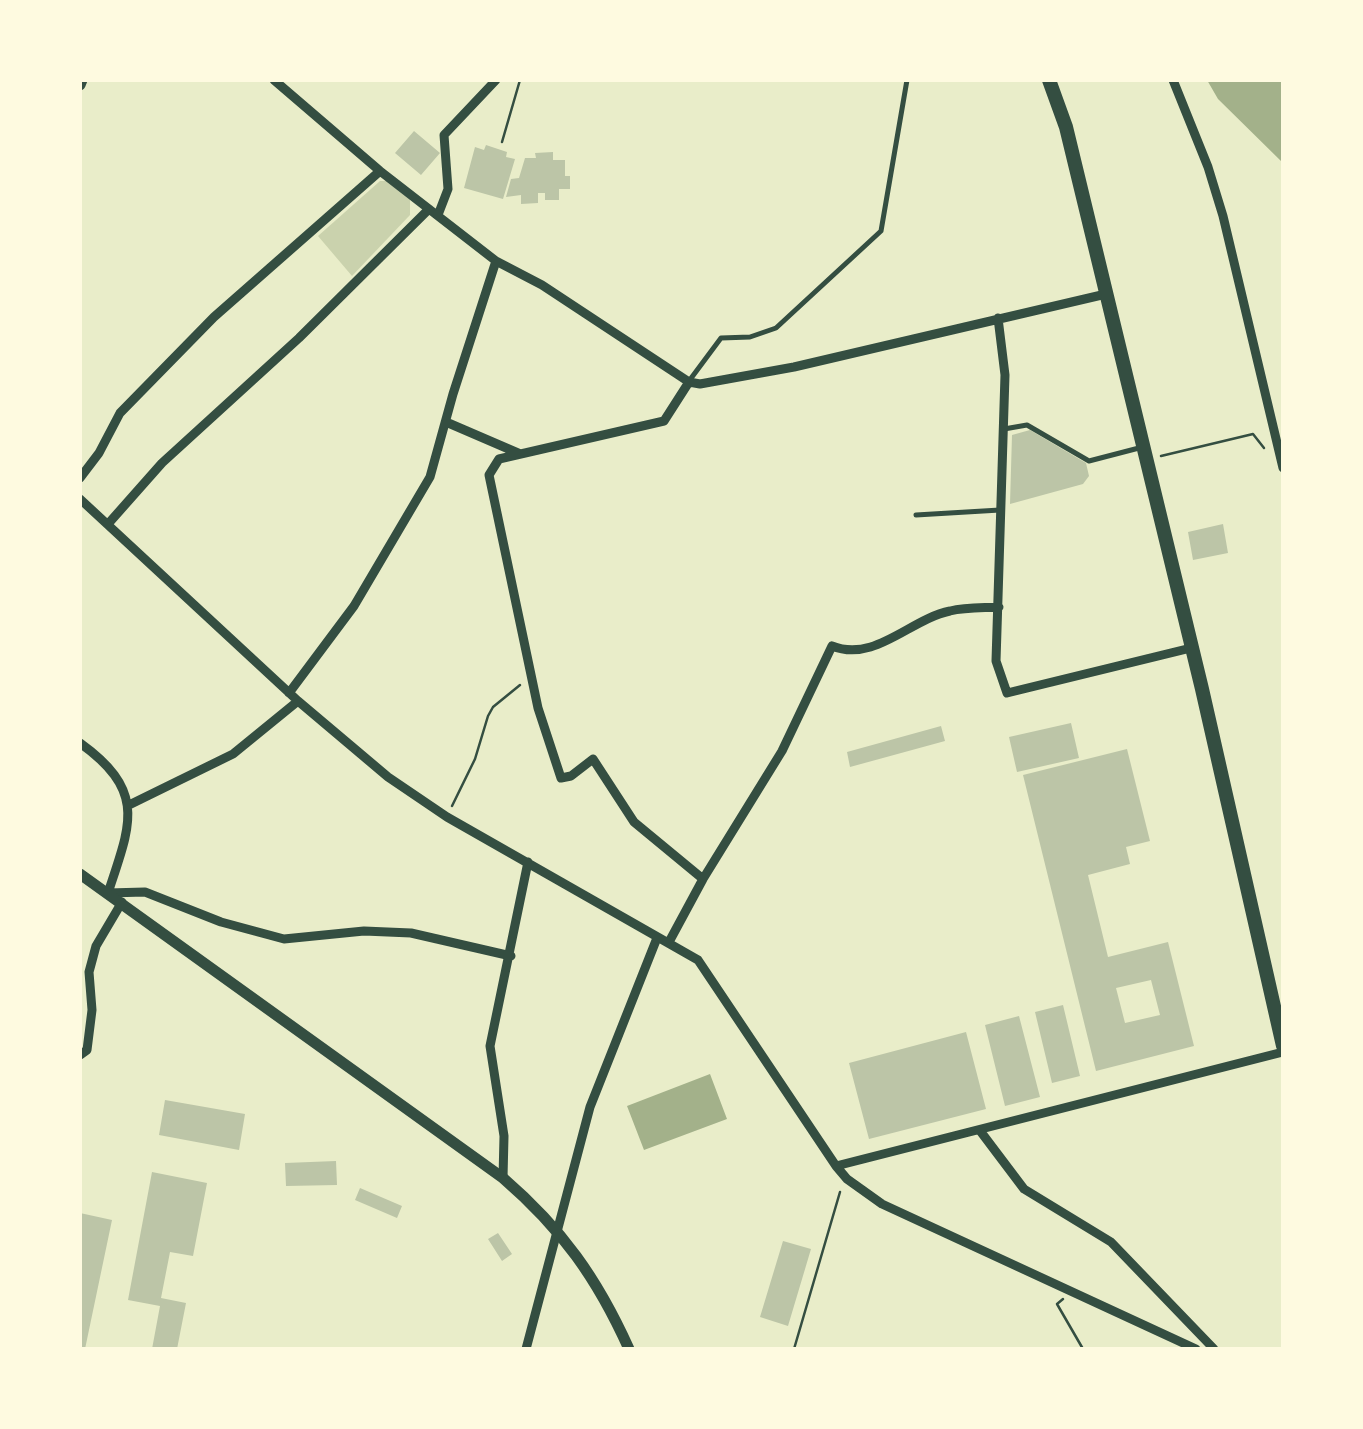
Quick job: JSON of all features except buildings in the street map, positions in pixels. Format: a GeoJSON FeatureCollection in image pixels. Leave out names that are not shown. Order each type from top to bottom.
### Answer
{"type":"FeatureCollection","features":[{"type":"Feature","properties":{"kind":"main road"},"geometry":{"type":"LineString","coordinates":[[1049,80],[1066,127],[1283,1049]]}},
{"type":"Feature","properties":{"kind":"street"},"geometry":{"type":"LineString","coordinates":[[274,80],[380,171],[496,261],[542,284],[688,382],[700,384],[794,367],[1106,294]]}},
{"type":"Feature","properties":{"kind":"street"},"geometry":{"type":"LineString","coordinates":[[108,524],[162,463],[433,212],[448,189],[444,135],[496,80]]}},
{"type":"Feature","properties":{"kind":"street"},"geometry":{"type":"LineString","coordinates":[[1174,80],[1223,216],[1279,430],[1283,468]]}},
{"type":"Feature","properties":{"kind":"street"},"geometry":{"type":"LineString","coordinates":[[80,478],[99,453],[120,412],[214,316],[380,171]]}},
{"type":"Feature","properties":{"kind":"street"},"geometry":{"type":"LineString","coordinates":[[289,693],[354,606],[430,477],[496,261]]}},
{"type":"Feature","properties":{"kind":"street"},"geometry":{"type":"LineString","coordinates":[[998,318],[1005,376],[996,661],[1007,693],[1191,648]]}},
{"type":"Feature","properties":{"kind":"street"},"geometry":{"type":"LineString","coordinates":[[688,382],[664,422],[499,459],[489,475],[531,674],[548,745],[561,778],[571,776],[593,760],[634,822],[703,879]]}},
{"type":"Feature","properties":{"kind":"street"},"geometry":{"type":"LineString","coordinates":[[446,422],[520,454]]}},
{"type":"Feature","properties":{"kind":"street"},"geometry":{"type":"LineString","coordinates":[[80,499],[289,693],[388,777],[447,817],[698,960],[847,1179],[882,1204],[1196,1349]]}},
{"type":"Feature","properties":{"kind":"street"},"geometry":{"type":"LineString","coordinates":[[669,942],[782,751],[832,646],[850,653],[948,611],[998,608]]}},
{"type":"Feature","properties":{"kind":"street"},"geometry":{"type":"LineString","coordinates":[[129,806],[233,754],[298,701]]}},
{"type":"Feature","properties":{"kind":"street"},"geometry":{"type":"LineString","coordinates":[[80,744],[104,761],[129,806],[129,829],[108,893]]}},
{"type":"Feature","properties":{"kind":"street"},"geometry":{"type":"LineString","coordinates":[[503,1178],[504,1136],[490,1046],[528,862]]}},
{"type":"Feature","properties":{"kind":"street"},"geometry":{"type":"LineString","coordinates":[[80,874],[503,1178],[556,1229],[596,1283],[630,1349]]}},
{"type":"Feature","properties":{"kind":"street"},"geometry":{"type":"LineString","coordinates":[[108,893],[145,892],[221,922],[284,939],[364,932],[410,933],[511,956]]}},
{"type":"Feature","properties":{"kind":"street"},"geometry":{"type":"LineString","coordinates":[[80,1056],[87,1050],[92,1010],[89,972],[96,946],[122,902]]}},
{"type":"Feature","properties":{"kind":"street"},"geometry":{"type":"LineString","coordinates":[[526,1349],[590,1107],[657,938]]}},
{"type":"Feature","properties":{"kind":"street"},"geometry":{"type":"LineString","coordinates":[[836,1166],[981,1132],[1283,1049]]}},
{"type":"Feature","properties":{"kind":"street"},"geometry":{"type":"LineString","coordinates":[[981,1132],[1024,1189],[1111,1242],[1214,1349]]}},
{"type":"Feature","properties":{"kind":"lane"},"geometry":{"type":"LineString","coordinates":[[688,382],[720,338],[750,337],[776,328],[881,231],[907,80]]}},
{"type":"Feature","properties":{"kind":"lane"},"geometry":{"type":"LineString","coordinates":[[1004,429],[1027,425],[1089,461],[1143,453]]}},
{"type":"Feature","properties":{"kind":"lane"},"geometry":{"type":"LineString","coordinates":[[916,514],[1000,510]]}},
{"type":"Feature","properties":{"kind":"path"},"geometry":{"type":"LineString","coordinates":[[502,142],[520,80]]}},
{"type":"Feature","properties":{"kind":"path"},"geometry":{"type":"LineString","coordinates":[[1143,453],[1253,434],[1273,460]]}},
{"type":"Feature","properties":{"kind":"path"},"geometry":{"type":"LineString","coordinates":[[447,817],[475,759],[493,707],[531,674]]}},
{"type":"Feature","properties":{"kind":"path"},"geometry":{"type":"LineString","coordinates":[[794,1349],[837,1197],[847,1179]]}},
{"type":"Feature","properties":{"kind":"path"},"geometry":{"type":"LineString","coordinates":[[1072,1292],[1057,1304],[1084,1349]]}},
{"type":"Feature","properties":{"kind":"shaded area"},"geometry":{"type":"Polygon","coordinates":[[[1207,80],[1283,80],[1283,163],[1218,99],[1207,80]]]}},
{"type":"Feature","properties":{"kind":"shaded area"},"geometry":{"type":"Polygon","coordinates":[[[380,181],[387,181],[410,199],[410,215],[352,276],[318,236],[380,181]]]}},
{"type":"Feature","properties":{"kind":"shaded area"},"geometry":{"type":"Polygon","coordinates":[[[710,1074],[727,1119],[644,1150],[627,1106],[710,1074]]]}}]}
